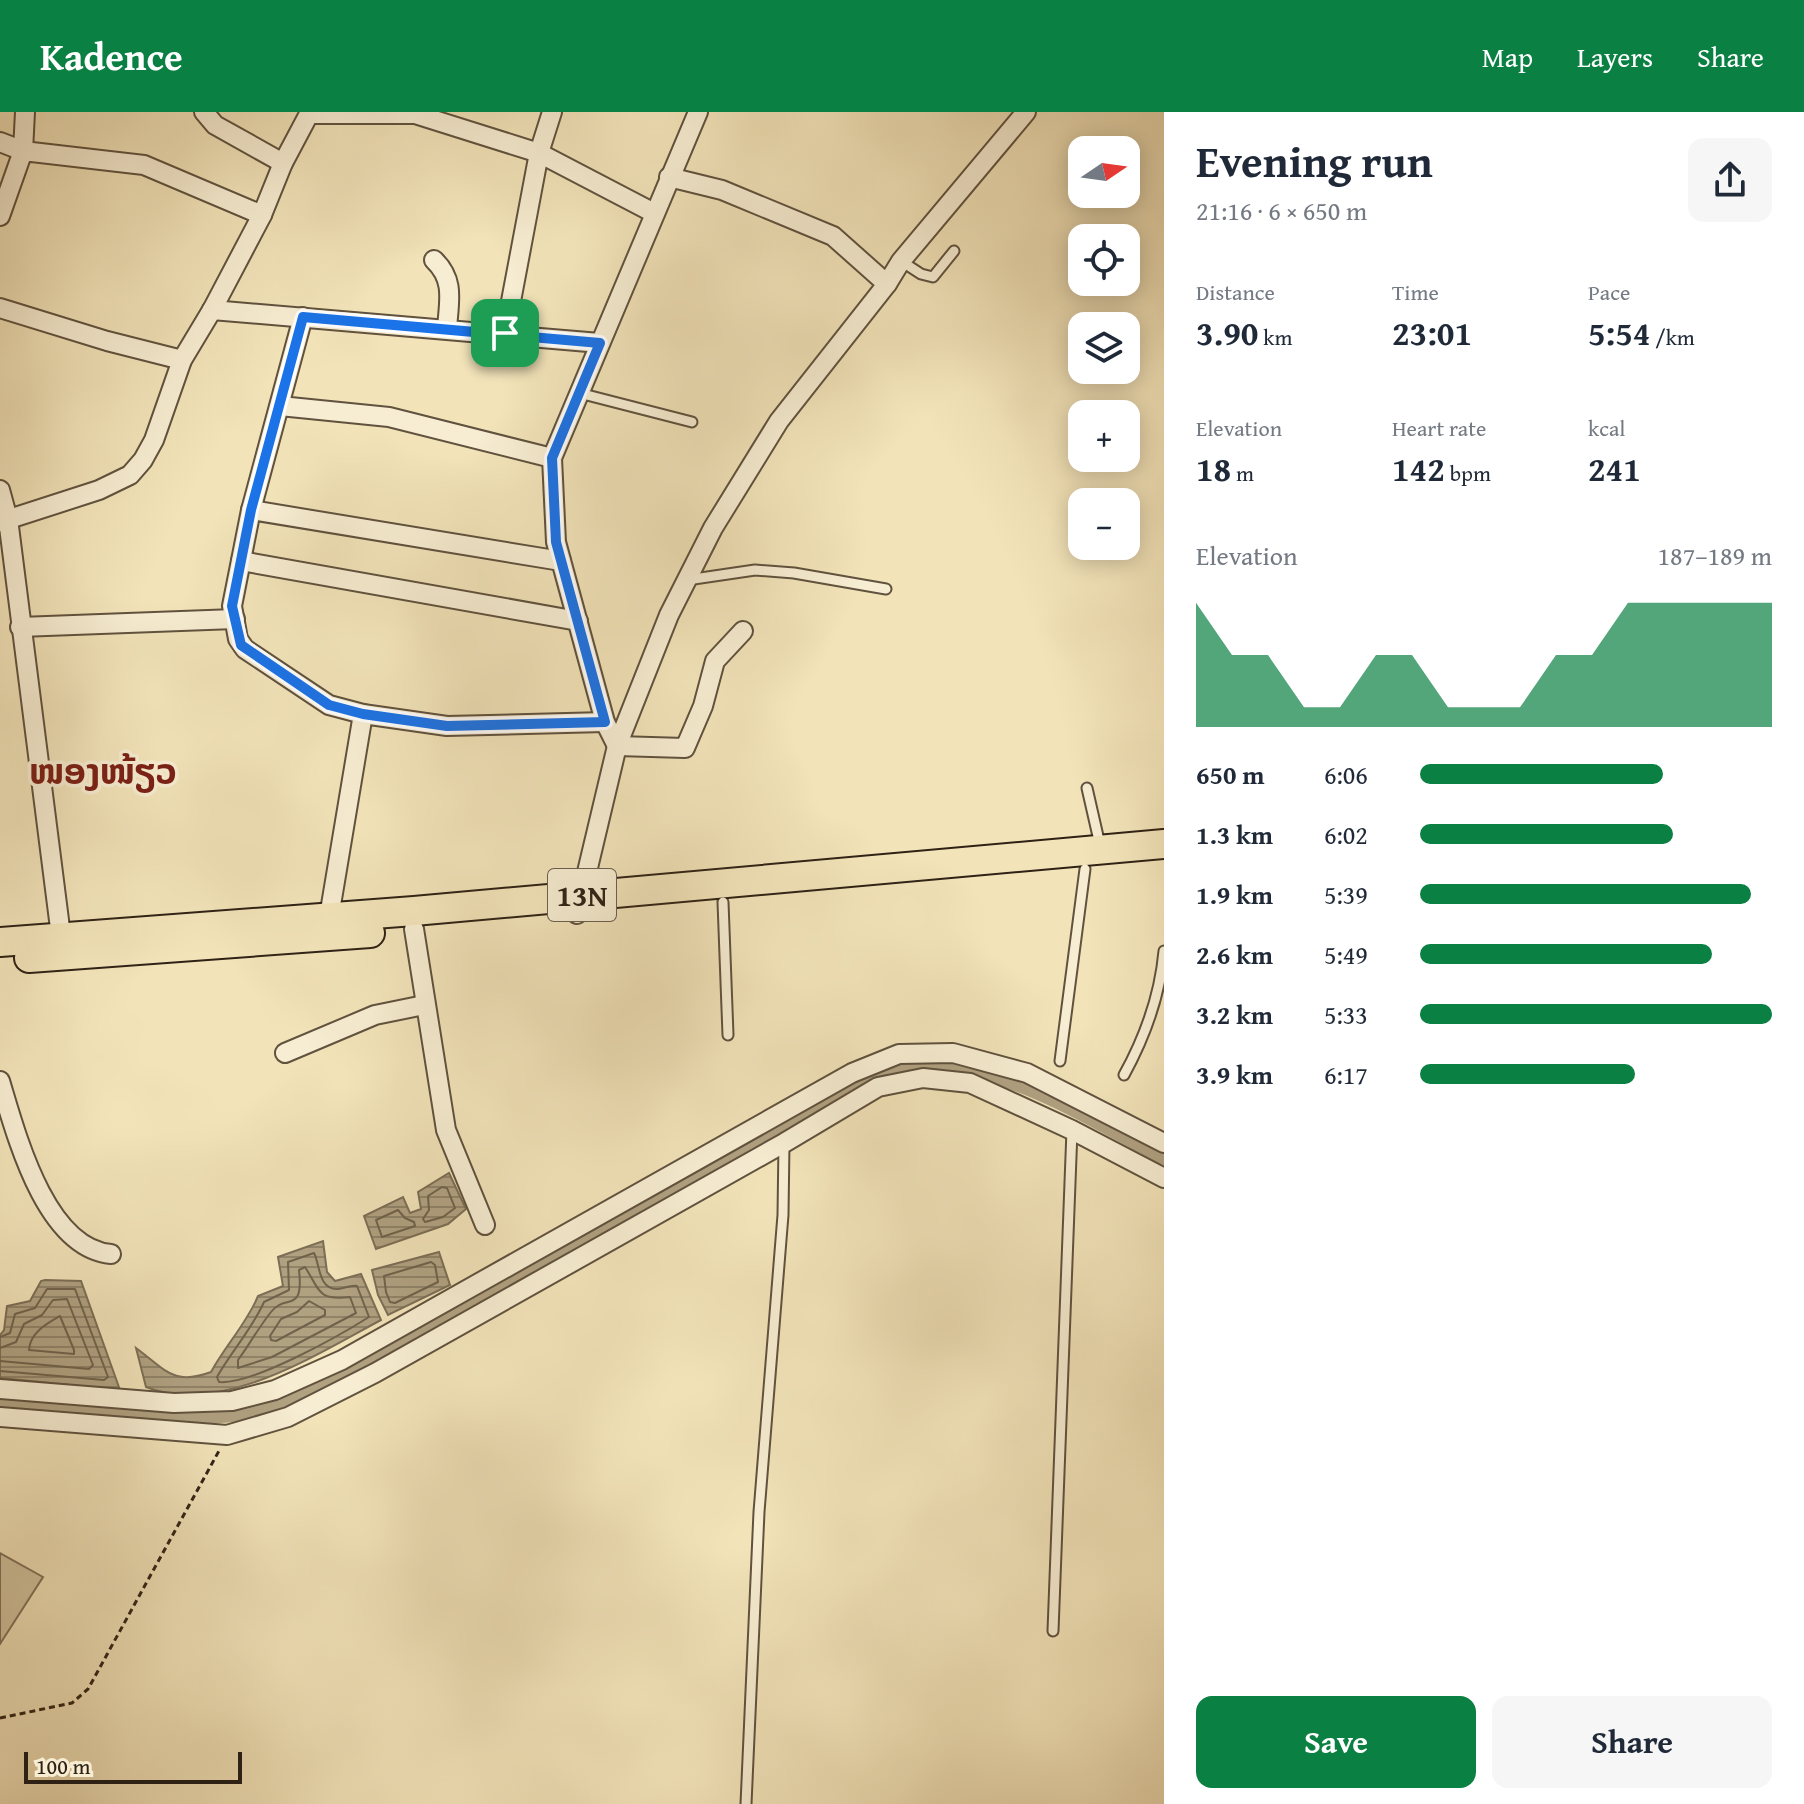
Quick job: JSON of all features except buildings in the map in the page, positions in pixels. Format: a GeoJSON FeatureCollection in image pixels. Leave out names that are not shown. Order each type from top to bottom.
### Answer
{"type":"FeatureCollection","features":[{"type":"Feature","properties":{"kind":"highway","name":"13N"},"geometry":{"type":"LineString","coordinates":[[0,960],[414,929],[580,904],[723,902],[1093,858],[1164,844]]}},
{"type":"Feature","properties":{"kind":"highway","name":"13N"},"geometry":{"type":"LineString","coordinates":[[0,942],[329,917],[580,904],[1093,858],[1164,863]]}},
{"type":"Feature","properties":{"kind":"street"},"geometry":{"type":"LineString","coordinates":[[0,216],[23,151],[25,112]]}},
{"type":"Feature","properties":{"kind":"street"},"geometry":{"type":"LineString","coordinates":[[204,112],[215,125],[283,163]]}},
{"type":"Feature","properties":{"kind":"street"},"geometry":{"type":"LineString","coordinates":[[505,333],[539,153],[552,112]]}},
{"type":"Feature","properties":{"kind":"street"},"geometry":{"type":"LineString","coordinates":[[617,746],[605,722],[556,542],[552,458],[698,112]]}},
{"type":"Feature","properties":{"kind":"street"},"geometry":{"type":"LineString","coordinates":[[580,904],[617,746],[669,615],[713,528],[779,421],[887,284],[901,261],[1026,112]]}},
{"type":"Feature","properties":{"kind":"street"},"geometry":{"type":"LineString","coordinates":[[4,521],[99,490],[130,475],[143,460],[154,440],[182,360],[262,215],[283,163],[310,113],[415,114],[539,153],[654,213]]}},
{"type":"Feature","properties":{"kind":"street"},"geometry":{"type":"LineString","coordinates":[[0,142],[23,151],[144,165],[262,215]]}},
{"type":"Feature","properties":{"kind":"street"},"geometry":{"type":"LineString","coordinates":[[669,177],[722,190],[833,236],[887,284]]}},
{"type":"Feature","properties":{"kind":"street"},"geometry":{"type":"LineString","coordinates":[[434,260],[446,272],[449,293],[447,328]]}},
{"type":"Feature","properties":{"kind":"street"},"geometry":{"type":"LineString","coordinates":[[0,308],[182,360]]}},
{"type":"Feature","properties":{"kind":"street"},"geometry":{"type":"LineString","coordinates":[[212,310],[600,343]]}},
{"type":"Feature","properties":{"kind":"street"},"geometry":{"type":"LineString","coordinates":[[303,317],[251,510],[232,606],[238,639],[245,649],[329,705],[363,714],[447,726],[605,722]]}},
{"type":"Feature","properties":{"kind":"street"},"geometry":{"type":"LineString","coordinates":[[280,406],[389,417],[552,458]]}},
{"type":"Feature","properties":{"kind":"street"},"geometry":{"type":"LineString","coordinates":[[0,490],[61,936]]}},
{"type":"Feature","properties":{"kind":"street"},"geometry":{"type":"LineString","coordinates":[[251,510],[561,561]]}},
{"type":"Feature","properties":{"kind":"street"},"geometry":{"type":"LineString","coordinates":[[241,561],[578,621]]}},
{"type":"Feature","properties":{"kind":"street"},"geometry":{"type":"LineString","coordinates":[[20,627],[235,619]]}},
{"type":"Feature","properties":{"kind":"street"},"geometry":{"type":"LineString","coordinates":[[617,746],[685,748],[703,706],[715,661],[743,631]]}},
{"type":"Feature","properties":{"kind":"street"},"geometry":{"type":"LineString","coordinates":[[329,917],[363,714]]}},
{"type":"Feature","properties":{"kind":"street"},"geometry":{"type":"LineString","coordinates":[[414,929],[446,1130],[485,1225]]}},
{"type":"Feature","properties":{"kind":"street"},"geometry":{"type":"LineString","coordinates":[[285,1053],[375,1015],[424,1005]]}},
{"type":"Feature","properties":{"kind":"street"},"geometry":{"type":"LineString","coordinates":[[0,1389],[174,1403],[232,1401],[275,1390],[342,1360],[852,1073],[899,1054],[953,1053],[1027,1073],[1164,1143]]}},
{"type":"Feature","properties":{"kind":"street"},"geometry":{"type":"LineString","coordinates":[[0,1417],[227,1435],[288,1417],[375,1373],[878,1087],[923,1078],[970,1083],[1072,1130],[1164,1178]]}},
{"type":"Feature","properties":{"kind":"street"},"geometry":{"type":"LineString","coordinates":[[0,1081],[17,1135],[51,1212],[79,1243],[98,1253],[111,1254]]}},
{"type":"Feature","properties":{"kind":"lane"},"geometry":{"type":"LineString","coordinates":[[901,261],[921,274],[933,277],[954,251]]}},
{"type":"Feature","properties":{"kind":"lane"},"geometry":{"type":"LineString","coordinates":[[579,393],[692,422]]}},
{"type":"Feature","properties":{"kind":"lane"},"geometry":{"type":"LineString","coordinates":[[687,580],[755,570],[794,573],[886,589]]}},
{"type":"Feature","properties":{"kind":"lane"},"geometry":{"type":"LineString","coordinates":[[1060,1061],[1093,858],[1087,788]]}},
{"type":"Feature","properties":{"kind":"lane"},"geometry":{"type":"LineString","coordinates":[[723,902],[728,1035]]}},
{"type":"Feature","properties":{"kind":"lane"},"geometry":{"type":"LineString","coordinates":[[1124,1075],[1145,1038],[1162,979],[1164,951]]}},
{"type":"Feature","properties":{"kind":"lane"},"geometry":{"type":"LineString","coordinates":[[1053,1631],[1072,1130]]}},
{"type":"Feature","properties":{"kind":"lane"},"geometry":{"type":"LineString","coordinates":[[746,1804],[759,1512],[783,1215],[784,1143]]}},
{"type":"Feature","properties":{"kind":"path"},"geometry":{"type":"LineString","coordinates":[[0,1718],[72,1703],[88,1689],[227,1435]]}},
{"type":"Feature","properties":{"kind":"shaded area"},"geometry":{"type":"Polygon","coordinates":[[[0,1553],[43,1577],[0,1644],[0,1553]]]}},
{"type":"Feature","properties":{"kind":"water"},"geometry":{"type":"Polygon","coordinates":[[[449,1173],[466,1209],[448,1224],[376,1249],[364,1216],[403,1197],[410,1213],[421,1209],[418,1192],[449,1173]]]}},
{"type":"Feature","properties":{"kind":"water"},"geometry":{"type":"Polygon","coordinates":[[[323,1241],[327,1272],[335,1281],[361,1274],[381,1320],[298,1364],[236,1388],[205,1394],[175,1394],[146,1387],[136,1348],[170,1374],[187,1377],[211,1372],[258,1296],[283,1286],[278,1257],[323,1241]]]}},
{"type":"Feature","properties":{"kind":"water"},"geometry":{"type":"Polygon","coordinates":[[[439,1252],[450,1285],[388,1315],[378,1295],[372,1270],[439,1252]]]}},
{"type":"Feature","properties":{"kind":"water"},"geometry":{"type":"Polygon","coordinates":[[[41,1281],[81,1281],[120,1390],[0,1378],[0,1335],[4,1330],[7,1306],[30,1301],[41,1281]]]}},
{"type":"Feature","properties":{"kind":"waterway"},"geometry":{"type":"LineString","coordinates":[[0,1400],[188,1417],[252,1413],[307,1391],[468,1307],[846,1089],[897,1069],[938,1066],[1005,1079],[1072,1108],[1164,1157]]}},
{"type":"Feature","properties":{"kind":"district","name":"ໜອງໜ້ຽວ"},"geometry":{"type":"Point","coordinates":[103,770]}},
{"type":"Feature","properties":{"kind":"route"},"geometry":{"type":"LineString","coordinates":[[303,317],[505,333],[600,343],[552,458],[556,542],[605,722],[447,726],[363,714],[329,705],[241,645],[232,606],[251,510],[303,317]]}}]}
